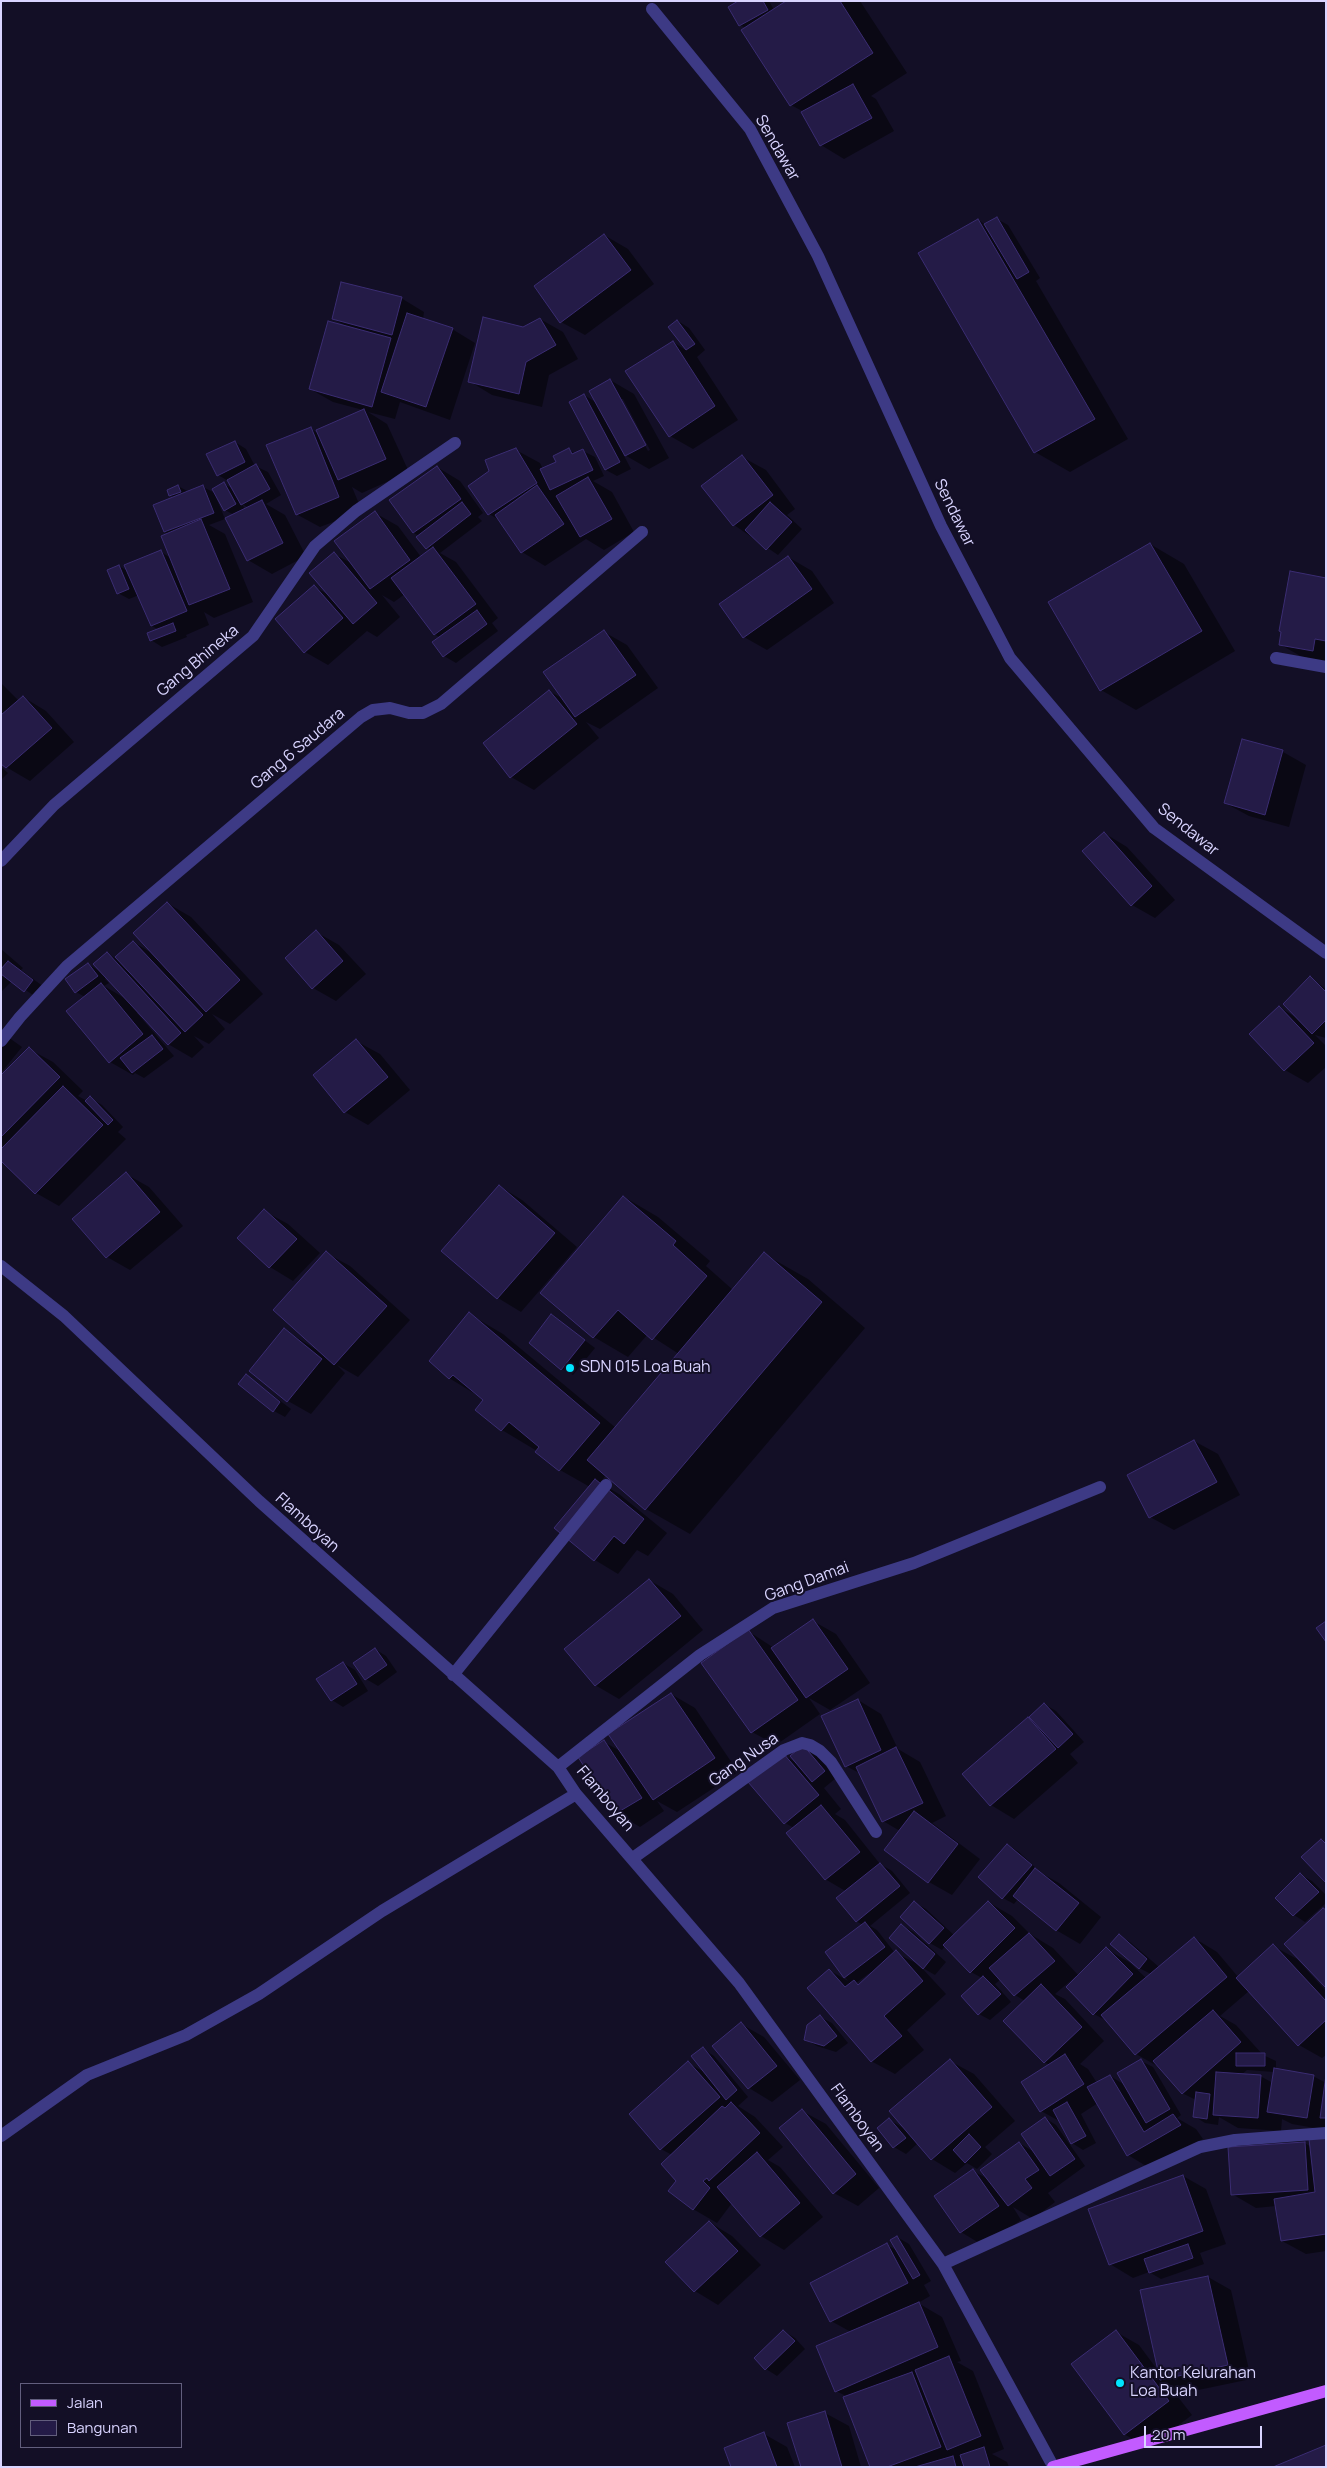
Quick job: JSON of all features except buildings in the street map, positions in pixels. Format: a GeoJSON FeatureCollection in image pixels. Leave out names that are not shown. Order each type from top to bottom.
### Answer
{"type":"FeatureCollection","features":[{"type":"Feature","properties":{"kind":"main road"},"geometry":{"type":"LineString","coordinates":[[1053,2466],[1326,2391]]}},
{"type":"Feature","properties":{"kind":"street","name":"Sendawar"},"geometry":{"type":"LineString","coordinates":[[652,9],[750,129],[818,256],[941,526],[1010,658],[1154,828],[1326,953]]}},
{"type":"Feature","properties":{"kind":"street","name":"Gang Bhineka"},"geometry":{"type":"LineString","coordinates":[[1,861],[54,805],[253,636],[315,546],[356,511],[455,443]]}},
{"type":"Feature","properties":{"kind":"street","name":"Gang 6 Saudara"},"geometry":{"type":"LineString","coordinates":[[1,1041],[20,1017],[67,966],[361,717],[373,710],[390,708],[409,713],[423,712],[441,704],[642,532]]}},
{"type":"Feature","properties":{"kind":"street"},"geometry":{"type":"LineString","coordinates":[[1276,658],[1326,667]]}},
{"type":"Feature","properties":{"kind":"street","name":"Flamboyan"},"geometry":{"type":"LineString","coordinates":[[1,1266],[64,1316],[259,1501],[558,1767],[576,1794],[739,1983],[943,2264],[1053,2466]]}},
{"type":"Feature","properties":{"kind":"street"},"geometry":{"type":"LineString","coordinates":[[453,1675],[606,1485]]}},
{"type":"Feature","properties":{"kind":"street","name":"Gang Damai"},"geometry":{"type":"LineString","coordinates":[[558,1767],[700,1655],[773,1608],[914,1563],[1100,1487]]}},
{"type":"Feature","properties":{"kind":"street","name":"Gang Nusa"},"geometry":{"type":"LineString","coordinates":[[633,1858],[784,1750],[802,1743],[820,1751],[831,1762],[876,1832]]}},
{"type":"Feature","properties":{"kind":"street"},"geometry":{"type":"LineString","coordinates":[[1,2136],[87,2075],[186,2035],[259,1994],[382,1911],[576,1794]]}},
{"type":"Feature","properties":{"kind":"street"},"geometry":{"type":"LineString","coordinates":[[943,2264],[1200,2147],[1235,2140],[1326,2133]]}},
{"type":"Feature","properties":{"kind":"place","name":"SDN 015 Loa Buah"},"geometry":{"type":"Point","coordinates":[570,1368]}},
{"type":"Feature","properties":{"kind":"place","name":"Kantor Kelurahan Loa Buah"},"geometry":{"type":"Point","coordinates":[1120,2383]}}]}
